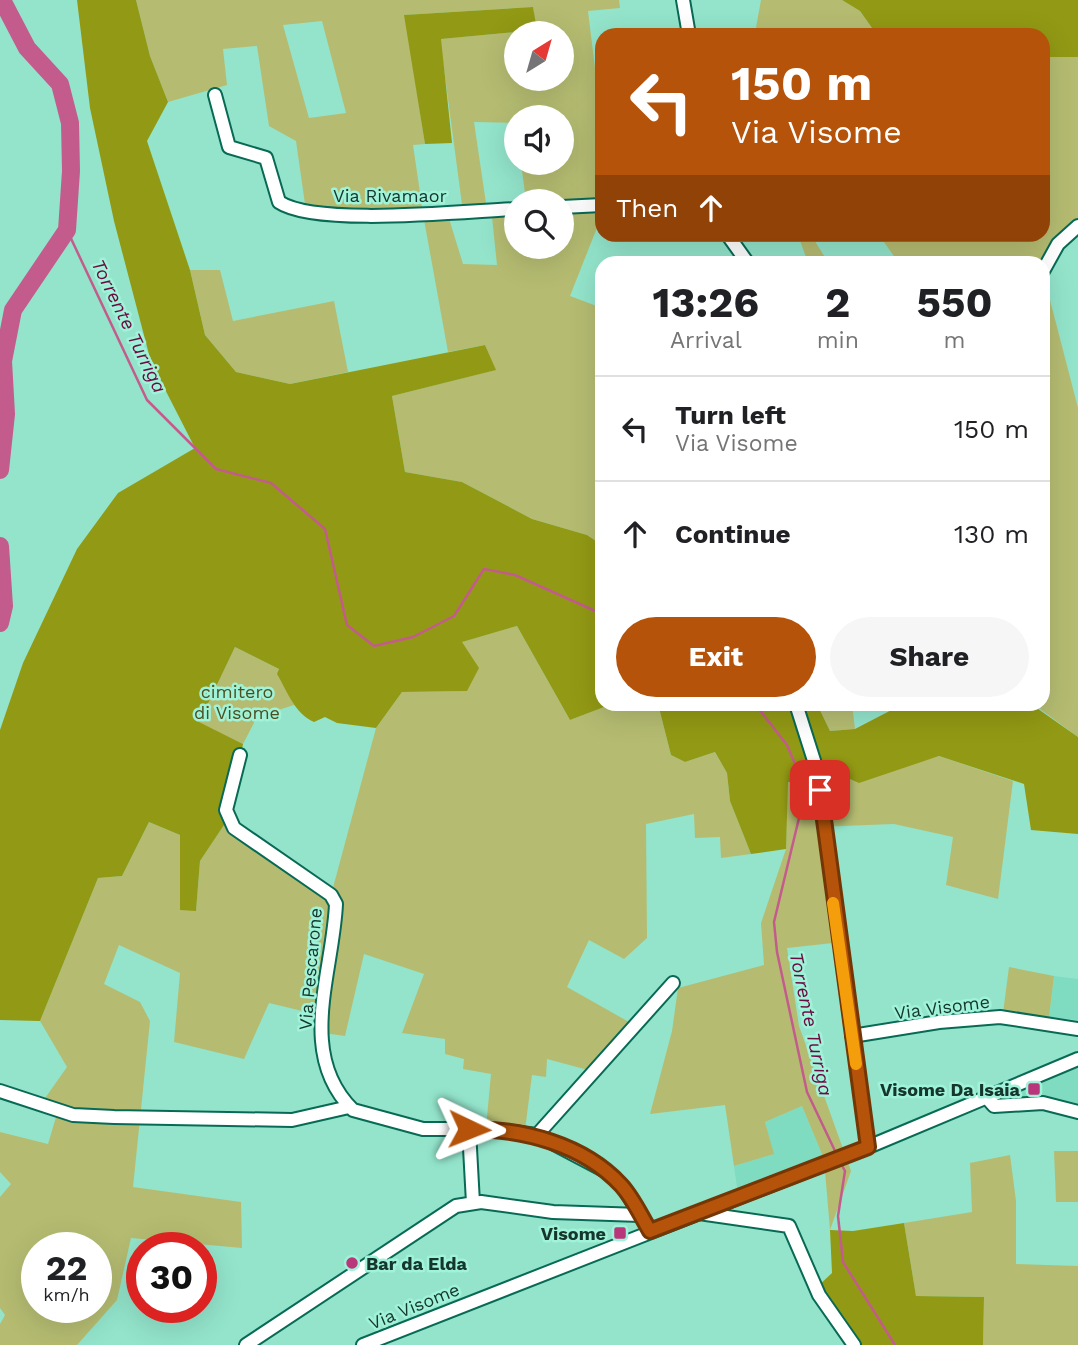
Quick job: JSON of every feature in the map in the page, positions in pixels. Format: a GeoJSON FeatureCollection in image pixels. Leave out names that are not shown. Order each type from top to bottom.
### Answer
{"type":"FeatureCollection","features":[{"type":"Feature","properties":{"kind":"street"},"geometry":{"type":"LineString","coordinates":[[683,0],[688,28]]}},
{"type":"Feature","properties":{"kind":"street","name":"Via Rivamaor"},"geometry":{"type":"LineString","coordinates":[[215,95],[229,147],[266,158],[279,202],[291,210],[370,216],[504,210]]}},
{"type":"Feature","properties":{"kind":"street"},"geometry":{"type":"LineString","coordinates":[[574,206],[595,205]]}},
{"type":"Feature","properties":{"kind":"street"},"geometry":{"type":"LineString","coordinates":[[1050,258],[1058,244],[1078,226]]}},
{"type":"Feature","properties":{"kind":"street"},"geometry":{"type":"LineString","coordinates":[[798,711],[817,770],[868,1147],[1078,1059]]}},
{"type":"Feature","properties":{"kind":"street","name":"Via Pescarone"},"geometry":{"type":"LineString","coordinates":[[240,755],[226,810],[234,828],[331,895],[336,904],[321,1022],[321,1055],[338,1093],[349,1107]]}},
{"type":"Feature","properties":{"kind":"street"},"geometry":{"type":"LineString","coordinates":[[537,1135],[673,984]]}},
{"type":"Feature","properties":{"kind":"street","name":"Via Visome"},"geometry":{"type":"LineString","coordinates":[[852,1037],[939,1022],[1000,1017],[1078,1029]]}},
{"type":"Feature","properties":{"kind":"street"},"geometry":{"type":"LineString","coordinates":[[0,1091],[73,1115],[292,1120],[349,1107],[416,1128],[537,1135],[609,1173],[624,1188],[650,1231]]}},
{"type":"Feature","properties":{"kind":"street"},"geometry":{"type":"LineString","coordinates":[[986,1097],[994,1106],[1043,1103],[1078,1112]]}},
{"type":"Feature","properties":{"kind":"street"},"geometry":{"type":"LineString","coordinates":[[465,1130],[473,1203]]}},
{"type":"Feature","properties":{"kind":"street","name":"Via Visome"},"geometry":{"type":"LineString","coordinates":[[363,1345],[868,1147]]}},
{"type":"Feature","properties":{"kind":"street"},"geometry":{"type":"LineString","coordinates":[[252,1343],[456,1206],[473,1203],[553,1212],[640,1215]]}},
{"type":"Feature","properties":{"kind":"street"},"geometry":{"type":"LineString","coordinates":[[699,1213],[789,1226],[819,1295],[854,1345]]}},
{"type":"Feature","properties":{"kind":"shaded area"},"geometry":{"type":"Polygon","coordinates":[[[77,0],[136,0],[150,56],[168,102],[147,141],[190,270],[205,335],[236,372],[290,384],[485,345],[496,370],[392,396],[405,472],[462,482],[532,519],[587,535],[595,540],[595,710],[570,720],[517,626],[462,642],[479,668],[467,691],[402,692],[376,728],[337,723],[325,717],[314,722],[307,718],[288,695],[277,674],[279,669],[235,647],[199,722],[243,744],[228,819],[200,861],[196,911],[180,910],[180,835],[149,822],[122,876],[98,878],[40,1021],[0,1020],[0,730],[23,663],[77,549],[118,493],[195,448],[151,362],[114,221],[90,108],[77,0]]]}},
{"type":"Feature","properties":{"kind":"shaded area"},"geometry":{"type":"Polygon","coordinates":[[[842,0],[1078,0],[1078,57],[1050,57],[1050,28],[872,28],[860,11],[842,0]]]}},
{"type":"Feature","properties":{"kind":"shaded area"},"geometry":{"type":"Polygon","coordinates":[[[533,7],[535,21],[504,21],[504,33],[441,39],[452,143],[425,144],[404,15],[533,7]]]}},
{"type":"Feature","properties":{"kind":"shaded area"},"geometry":{"type":"Polygon","coordinates":[[[660,711],[820,711],[830,731],[855,729],[890,711],[1041,711],[1078,737],[1078,834],[1031,830],[1024,784],[939,756],[859,783],[830,770],[803,785],[788,782],[786,849],[751,854],[730,801],[727,773],[715,752],[685,762],[671,755],[660,711]]]}},
{"type":"Feature","properties":{"kind":"shaded area"},"geometry":{"type":"Polygon","coordinates":[[[1054,976],[1078,979],[1078,1020],[1049,1017],[1054,976]]]}},
{"type":"Feature","properties":{"kind":"shaded area"},"geometry":{"type":"Polygon","coordinates":[[[1078,1067],[1078,1110],[994,1100],[1078,1067]]]}},
{"type":"Feature","properties":{"kind":"shaded area"},"geometry":{"type":"Polygon","coordinates":[[[802,1106],[824,1159],[738,1194],[734,1166],[773,1154],[765,1122],[802,1106]]]}},
{"type":"Feature","properties":{"kind":"shaded area"},"geometry":{"type":"Polygon","coordinates":[[[904,1223],[916,1296],[984,1297],[983,1345],[855,1345],[816,1288],[832,1273],[830,1230],[853,1231],[904,1223]]]}},
{"type":"Feature","properties":{"kind":"green space"},"geometry":{"type":"Polygon","coordinates":[[[136,0],[619,0],[620,8],[588,11],[595,68],[595,233],[570,296],[595,305],[595,540],[587,535],[532,519],[462,482],[405,472],[392,396],[495,370],[485,345],[448,352],[423,214],[306,211],[296,141],[269,126],[257,46],[223,49],[227,85],[168,102],[150,56],[136,0]],[[322,21],[283,25],[309,118],[346,113],[322,21]]]}},
{"type":"Feature","properties":{"kind":"green space"},"geometry":{"type":"Polygon","coordinates":[[[761,0],[842,0],[860,11],[872,28],[756,28],[761,0]]]}},
{"type":"Feature","properties":{"kind":"green space"},"geometry":{"type":"Polygon","coordinates":[[[1050,57],[1078,57],[1078,226],[1049,256],[894,256],[884,242],[1050,242],[1050,57]]]}},
{"type":"Feature","properties":{"kind":"green space"},"geometry":{"type":"Polygon","coordinates":[[[801,242],[815,242],[824,256],[806,256],[801,242]]]}},
{"type":"Feature","properties":{"kind":"green space"},"geometry":{"type":"Polygon","coordinates":[[[190,270],[220,270],[233,321],[334,301],[348,372],[290,384],[236,372],[205,335],[190,270]]]}},
{"type":"Feature","properties":{"kind":"green space"},"geometry":{"type":"Polygon","coordinates":[[[1050,300],[1078,408],[1078,737],[1043,711],[1050,711],[1050,300]]]}},
{"type":"Feature","properties":{"kind":"green space"},"geometry":{"type":"Polygon","coordinates":[[[517,626],[570,720],[595,710],[660,711],[671,755],[685,762],[715,752],[727,773],[730,801],[751,854],[721,858],[720,837],[695,838],[694,814],[646,824],[647,938],[624,959],[589,940],[567,987],[629,1022],[588,1070],[547,1059],[546,1077],[532,1075],[525,1130],[486,1128],[491,1074],[463,1069],[464,1059],[445,1054],[445,1039],[402,1033],[424,974],[364,954],[345,1036],[317,1032],[319,1015],[269,1003],[244,1059],[174,1042],[180,973],[119,945],[104,984],[140,1002],[150,1021],[133,1187],[241,1202],[242,1248],[217,1246],[217,1232],[126,1232],[126,1260],[117,1300],[112,1306],[112,1232],[21,1232],[21,1323],[97,1323],[77,1345],[0,1345],[0,1324],[5,1315],[0,1308],[0,1197],[11,1184],[0,1172],[0,1132],[48,1144],[59,1107],[43,1101],[67,1067],[40,1021],[98,878],[122,876],[149,822],[180,835],[196,910],[200,861],[228,819],[331,895],[376,728],[402,692],[467,691],[461,642],[517,626]]]}},
{"type":"Feature","properties":{"kind":"green space","name":"cimitero di Visome"},"geometry":{"type":"Polygon","coordinates":[[[235,647],[279,669],[278,674],[294,705],[257,717],[243,744],[198,722],[235,647]]]}},
{"type":"Feature","properties":{"kind":"green space"},"geometry":{"type":"Polygon","coordinates":[[[820,711],[853,711],[855,729],[830,731],[820,711]]]}},
{"type":"Feature","properties":{"kind":"green space"},"geometry":{"type":"Polygon","coordinates":[[[939,756],[1013,781],[998,899],[946,885],[953,837],[894,824],[816,827],[833,943],[787,948],[799,1026],[851,1171],[830,1230],[824,1159],[802,1106],[765,1122],[774,1154],[734,1166],[725,1105],[650,1114],[672,1031],[678,988],[764,965],[761,923],[786,849],[787,782],[803,785],[830,770],[903,767],[939,756]]]}},
{"type":"Feature","properties":{"kind":"green space"},"geometry":{"type":"Polygon","coordinates":[[[1009,967],[1054,976],[1049,1017],[1003,1013],[1009,967]]]}},
{"type":"Feature","properties":{"kind":"green space"},"geometry":{"type":"Polygon","coordinates":[[[1054,1151],[1078,1151],[1078,1202],[1056,1202],[1054,1151]]]}},
{"type":"Feature","properties":{"kind":"green space"},"geometry":{"type":"Polygon","coordinates":[[[1010,1155],[1016,1201],[1016,1264],[1078,1266],[1078,1345],[983,1345],[984,1297],[916,1296],[904,1223],[972,1212],[970,1163],[1010,1155]]]}},
{"type":"Feature","properties":{"kind":"waterway","name":"Torrente Turriga"},"geometry":{"type":"LineString","coordinates":[[0,470],[6,414],[3,361],[13,310],[67,230],[71,171],[70,123],[60,84],[27,48],[2,0]]}},
{"type":"Feature","properties":{"kind":"waterway","name":"Torrente Turriga"},"geometry":{"type":"LineString","coordinates":[[67,230],[147,400],[216,469],[271,483],[325,529],[347,625],[374,646],[413,637],[454,616],[484,569],[515,575],[595,611]]}},
{"type":"Feature","properties":{"kind":"waterway"},"geometry":{"type":"LineString","coordinates":[[0,546],[4,606],[0,623]]}},
{"type":"Feature","properties":{"kind":"waterway","name":"Torrente Turriga"},"geometry":{"type":"LineString","coordinates":[[760,711],[787,745],[798,771],[799,818],[774,922],[777,952],[807,1092],[836,1153]]}},
{"type":"Feature","properties":{"kind":"waterway","name":"Torrente Turriga"},"geometry":{"type":"LineString","coordinates":[[840,1162],[845,1171],[838,1216],[843,1262],[895,1345]]}},
{"type":"Feature","properties":{"kind":"slow traffic"},"geometry":{"type":"LineString","coordinates":[[833,903],[856,1064]]}},
{"type":"Feature","properties":{"kind":"place","name":"Visome Da Isaia"},"geometry":{"type":"Point","coordinates":[1034,1089]}},
{"type":"Feature","properties":{"kind":"place","name":"Visome"},"geometry":{"type":"Point","coordinates":[620,1233]}},
{"type":"Feature","properties":{"kind":"place","name":"Bar da Elda"},"geometry":{"type":"Point","coordinates":[352,1263]}},
{"type":"Feature","properties":{"kind":"route"},"geometry":{"type":"LineString","coordinates":[[469,1129],[537,1135],[583,1158],[609,1173],[624,1188],[650,1231],[868,1147],[830,883],[820,790]]}}]}
